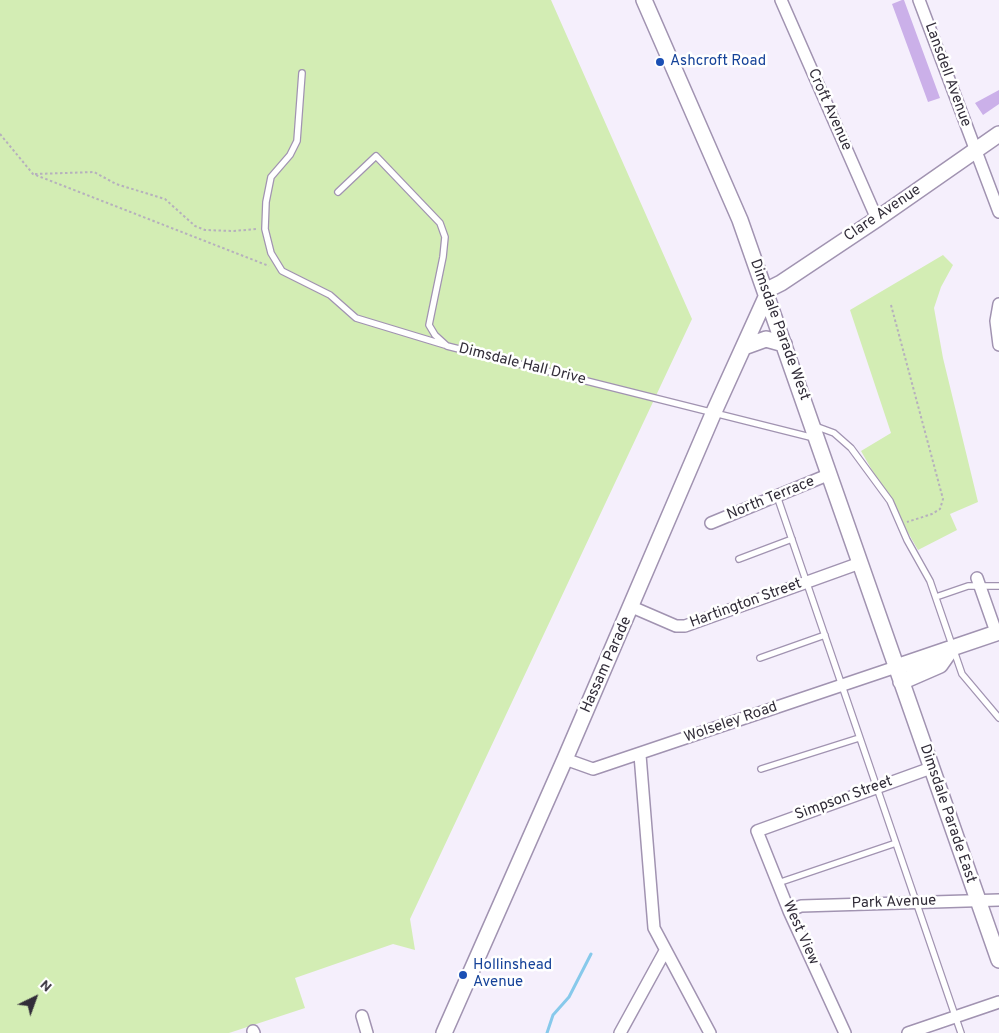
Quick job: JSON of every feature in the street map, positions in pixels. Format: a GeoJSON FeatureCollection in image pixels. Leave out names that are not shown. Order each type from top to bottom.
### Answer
{"type":"FeatureCollection","features":[{"type":"Feature","properties":{"kind":"main road","name":"Dimsdale Parade West"},"geometry":{"type":"LineString","coordinates":[[644,0],[740,220],[816,432],[896,667]]}},
{"type":"Feature","properties":{"kind":"main road","name":"Clare Avenue"},"geometry":{"type":"LineString","coordinates":[[766,293],[999,134]]}},
{"type":"Feature","properties":{"kind":"main road","name":"Hassam Parade"},"geometry":{"type":"LineString","coordinates":[[444,1033],[566,759],[766,293]]}},
{"type":"Feature","properties":{"kind":"main road"},"geometry":{"type":"LineString","coordinates":[[744,347],[766,339],[784,344]]}},
{"type":"Feature","properties":{"kind":"main road"},"geometry":{"type":"LineString","coordinates":[[896,667],[997,632]]}},
{"type":"Feature","properties":{"kind":"main road"},"geometry":{"type":"LineString","coordinates":[[901,682],[940,665],[952,648]]}},
{"type":"Feature","properties":{"kind":"main road","name":"Dimsdale Parade East"},"geometry":{"type":"LineString","coordinates":[[896,667],[999,960]]}},
{"type":"Feature","properties":{"kind":"street","name":"Croft Avenue"},"geometry":{"type":"LineString","coordinates":[[781,0],[877,219]]}},
{"type":"Feature","properties":{"kind":"street","name":"Lansdell Avenue"},"geometry":{"type":"LineString","coordinates":[[919,0],[999,212]]}},
{"type":"Feature","properties":{"kind":"street"},"geometry":{"type":"LineString","coordinates":[[999,304],[996,320],[999,345]]}},
{"type":"Feature","properties":{"kind":"street","name":"North Terrace"},"geometry":{"type":"LineString","coordinates":[[711,523],[830,474]]}},
{"type":"Feature","properties":{"kind":"street","name":"Hartington Street"},"geometry":{"type":"LineString","coordinates":[[632,607],[676,626],[685,626],[860,563]]}},
{"type":"Feature","properties":{"kind":"street"},"geometry":{"type":"LineString","coordinates":[[978,582],[997,632]]}},
{"type":"Feature","properties":{"kind":"street","name":"Wolseley Road"},"geometry":{"type":"LineString","coordinates":[[566,759],[593,769],[640,755],[896,667]]}},
{"type":"Feature","properties":{"kind":"street"},"geometry":{"type":"LineString","coordinates":[[640,755],[654,928],[710,1033]]}},
{"type":"Feature","properties":{"kind":"street","name":"Simpson Street"},"geometry":{"type":"LineString","coordinates":[[758,831],[931,768]]}},
{"type":"Feature","properties":{"kind":"street","name":"West View"},"geometry":{"type":"LineString","coordinates":[[758,831],[789,910],[845,1033]]}},
{"type":"Feature","properties":{"kind":"street","name":"Park Avenue"},"geometry":{"type":"LineString","coordinates":[[789,910],[801,906],[916,901],[999,900]]}},
{"type":"Feature","properties":{"kind":"street"},"geometry":{"type":"LineString","coordinates":[[620,1033],[665,951]]}},
{"type":"Feature","properties":{"kind":"street"},"geometry":{"type":"LineString","coordinates":[[908,1033],[999,1002]]}},
{"type":"Feature","properties":{"kind":"street"},"geometry":{"type":"LineString","coordinates":[[362,1016],[367,1033]]}},
{"type":"Feature","properties":{"kind":"lane"},"geometry":{"type":"LineString","coordinates":[[302,73],[297,141],[290,155],[271,176],[266,202],[265,229],[271,253],[282,271],[330,295],[356,318],[447,346]]}},
{"type":"Feature","properties":{"kind":"lane","name":"Dimsdale Hall Drive"},"geometry":{"type":"LineString","coordinates":[[338,192],[376,156],[427,212],[440,223],[445,238],[443,258],[429,325],[435,335],[447,346],[713,414],[816,432],[834,433],[851,448],[890,501],[930,581],[962,674],[999,718]]}},
{"type":"Feature","properties":{"kind":"lane"},"geometry":{"type":"LineString","coordinates":[[776,496],[961,1033]]}},
{"type":"Feature","properties":{"kind":"lane"},"geometry":{"type":"LineString","coordinates":[[739,559],[792,540]]}},
{"type":"Feature","properties":{"kind":"lane"},"geometry":{"type":"LineString","coordinates":[[936,597],[978,582],[999,586]]}},
{"type":"Feature","properties":{"kind":"lane"},"geometry":{"type":"LineString","coordinates":[[760,658],[825,635]]}},
{"type":"Feature","properties":{"kind":"lane"},"geometry":{"type":"LineString","coordinates":[[761,769],[859,738]]}},
{"type":"Feature","properties":{"kind":"lane"},"geometry":{"type":"LineString","coordinates":[[778,883],[896,843]]}},
{"type":"Feature","properties":{"kind":"path"},"geometry":{"type":"LineString","coordinates":[[0,134],[33,174],[282,271]]}},
{"type":"Feature","properties":{"kind":"path"},"geometry":{"type":"LineString","coordinates":[[33,174],[94,172],[116,184],[165,199],[195,226],[205,230],[234,231],[258,229]]}},
{"type":"Feature","properties":{"kind":"path"},"geometry":{"type":"LineString","coordinates":[[891,305],[943,499],[940,509],[932,514],[900,524]]}},
{"type":"Feature","properties":{"kind":"green space"},"geometry":{"type":"Polygon","coordinates":[[[0,0],[551,0],[692,319],[410,919],[415,950],[393,944],[295,978],[305,1008],[229,1033],[0,1033],[0,0]]]}},
{"type":"Feature","properties":{"kind":"green space"},"geometry":{"type":"Polygon","coordinates":[[[943,255],[953,265],[941,287],[934,308],[943,358],[978,502],[950,514],[957,530],[918,550],[861,451],[891,433],[850,310],[943,255]]]}},
{"type":"Feature","properties":{"kind":"building"},"geometry":{"type":"Polygon","coordinates":[[[904,0],[940,98],[928,102],[892,4],[904,0]]]}},
{"type":"Feature","properties":{"kind":"building"},"geometry":{"type":"Polygon","coordinates":[[[999,90],[999,104],[983,115],[975,103],[999,90]]]}},
{"type":"Feature","properties":{"kind":"waterway"},"geometry":{"type":"LineString","coordinates":[[547,1033],[553,1015],[569,997],[591,954]]}},
{"type":"Feature","properties":{"kind":"place","name":"Ashcroft Road"},"geometry":{"type":"Point","coordinates":[660,62]}},
{"type":"Feature","properties":{"kind":"place","name":"Hollinshead Avenue"},"geometry":{"type":"Point","coordinates":[463,975]}}]}
